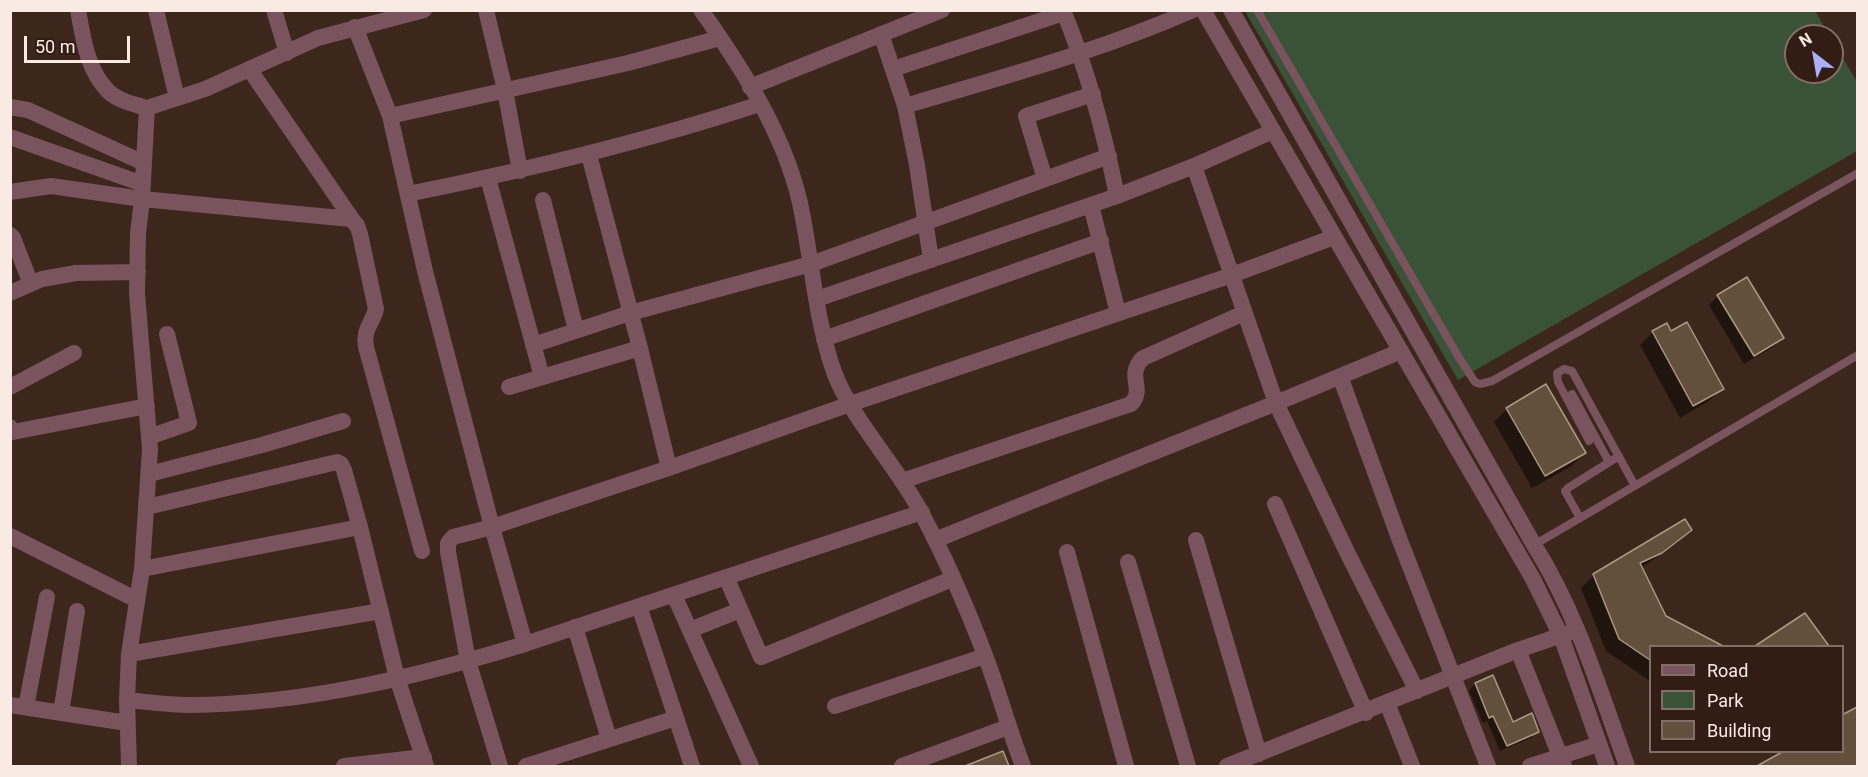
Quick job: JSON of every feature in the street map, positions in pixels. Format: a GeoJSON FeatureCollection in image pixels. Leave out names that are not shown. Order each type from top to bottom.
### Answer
{"type":"FeatureCollection","features":[{"type":"Feature","properties":{"kind":"street"},"geometry":{"type":"LineString","coordinates":[[78,10],[84,45],[93,71],[108,92],[126,102],[147,108],[205,89],[318,38],[424,10]]}},
{"type":"Feature","properties":{"kind":"street"},"geometry":{"type":"LineString","coordinates":[[156,10],[177,98]]}},
{"type":"Feature","properties":{"kind":"street"},"geometry":{"type":"LineString","coordinates":[[274,10],[287,53]]}},
{"type":"Feature","properties":{"kind":"street"},"geometry":{"type":"LineString","coordinates":[[486,10],[505,90],[520,171]]}},
{"type":"Feature","properties":{"kind":"street"},"geometry":{"type":"LineString","coordinates":[[750,87],[881,34],[923,14],[942,10]]}},
{"type":"Feature","properties":{"kind":"street"},"geometry":{"type":"LineString","coordinates":[[905,106],[1080,54],[1143,32],[1193,10]]}},
{"type":"Feature","properties":{"kind":"street"},"geometry":{"type":"LineString","coordinates":[[1203,10],[1533,579],[1561,636],[1607,766]]}},
{"type":"Feature","properties":{"kind":"street"},"geometry":{"type":"LineString","coordinates":[[1231,10],[1553,575],[1578,630],[1627,766]]}},
{"type":"Feature","properties":{"kind":"street"},"geometry":{"type":"LineString","coordinates":[[893,69],[1063,12],[1093,94],[1117,196]]}},
{"type":"Feature","properties":{"kind":"street"},"geometry":{"type":"LineString","coordinates":[[708,13],[720,38],[760,104],[784,152],[800,201],[824,339],[835,374],[850,404],[922,512],[986,656],[1023,766]]}},
{"type":"Feature","properties":{"kind":"street"},"geometry":{"type":"LineString","coordinates":[[355,27],[390,116],[425,271],[525,644]]}},
{"type":"Feature","properties":{"kind":"street"},"geometry":{"type":"LineString","coordinates":[[881,34],[905,106],[917,165],[931,260]]}},
{"type":"Feature","properties":{"kind":"street"},"geometry":{"type":"LineString","coordinates":[[390,116],[628,63],[720,38]]}},
{"type":"Feature","properties":{"kind":"street"},"geometry":{"type":"LineString","coordinates":[[250,70],[357,225],[376,309],[373,319],[366,328],[364,336],[366,348],[422,551]]}},
{"type":"Feature","properties":{"kind":"street"},"geometry":{"type":"LineString","coordinates":[[1045,179],[1026,116],[1093,94]]}},
{"type":"Feature","properties":{"kind":"street"},"geometry":{"type":"LineString","coordinates":[[408,194],[520,171],[683,130],[760,104]]}},
{"type":"Feature","properties":{"kind":"street"},"geometry":{"type":"LineString","coordinates":[[10,107],[28,110],[144,163]]}},
{"type":"Feature","properties":{"kind":"street"},"geometry":{"type":"LineString","coordinates":[[129,766],[127,700],[129,654],[142,569],[149,474],[147,406],[137,294],[138,233],[147,108]]}},
{"type":"Feature","properties":{"kind":"street"},"geometry":{"type":"LineString","coordinates":[[817,299],[1117,196],[1194,166],[1273,131]]}},
{"type":"Feature","properties":{"kind":"street"},"geometry":{"type":"LineString","coordinates":[[10,137],[142,192]]}},
{"type":"Feature","properties":{"kind":"street"},"geometry":{"type":"LineString","coordinates":[[589,154],[669,468]]}},
{"type":"Feature","properties":{"kind":"street"},"geometry":{"type":"LineString","coordinates":[[533,345],[630,313],[811,264],[1109,156]]}},
{"type":"Feature","properties":{"kind":"street"},"geometry":{"type":"LineString","coordinates":[[1194,166],[1276,403],[1332,523],[1417,691]]}},
{"type":"Feature","properties":{"kind":"street"},"geometry":{"type":"LineString","coordinates":[[488,178],[542,377]]}},
{"type":"Feature","properties":{"kind":"street"},"geometry":{"type":"LineString","coordinates":[[10,192],[51,186],[142,192],[351,219],[357,225]]}},
{"type":"Feature","properties":{"kind":"street"},"geometry":{"type":"LineString","coordinates":[[543,200],[576,330]]}},
{"type":"Feature","properties":{"kind":"street"},"geometry":{"type":"LineString","coordinates":[[1091,204],[1118,313]]}},
{"type":"Feature","properties":{"kind":"street"},"geometry":{"type":"LineString","coordinates":[[10,235],[31,284]]}},
{"type":"Feature","properties":{"kind":"street"},"geometry":{"type":"LineString","coordinates":[[500,766],[468,661],[448,543],[453,537],[492,527],[669,468],[850,404],[1232,275],[1334,237]]}},
{"type":"Feature","properties":{"kind":"street"},"geometry":{"type":"LineString","coordinates":[[824,339],[1101,242]]}},
{"type":"Feature","properties":{"kind":"street"},"geometry":{"type":"LineString","coordinates":[[10,293],[42,279],[76,273],[138,272]]}},
{"type":"Feature","properties":{"kind":"street"},"geometry":{"type":"LineString","coordinates":[[902,481],[1131,404],[1136,399],[1134,374],[1136,365],[1143,358],[1244,313]]}},
{"type":"Feature","properties":{"kind":"street"},"geometry":{"type":"LineString","coordinates":[[149,437],[189,423],[167,334]]}},
{"type":"Feature","properties":{"kind":"street"},"geometry":{"type":"LineString","coordinates":[[509,387],[640,348]]}},
{"type":"Feature","properties":{"kind":"street"},"geometry":{"type":"LineString","coordinates":[[935,540],[1401,351]]}},
{"type":"Feature","properties":{"kind":"street"},"geometry":{"type":"LineString","coordinates":[[10,387],[74,353]]}},
{"type":"Feature","properties":{"kind":"street"},"geometry":{"type":"LineString","coordinates":[[1340,376],[1399,538],[1488,766]]}},
{"type":"Feature","properties":{"kind":"street"},"geometry":{"type":"LineString","coordinates":[[11,433],[147,406]]}},
{"type":"Feature","properties":{"kind":"street"},"geometry":{"type":"LineString","coordinates":[[149,474],[343,421]]}},
{"type":"Feature","properties":{"kind":"street"},"geometry":{"type":"LineString","coordinates":[[147,507],[337,462],[341,464],[360,527],[397,678],[425,762],[344,766]]}},
{"type":"Feature","properties":{"kind":"street"},"geometry":{"type":"LineString","coordinates":[[1275,504],[1366,712]]}},
{"type":"Feature","properties":{"kind":"street"},"geometry":{"type":"LineString","coordinates":[[127,700],[188,705],[259,702],[334,692],[397,678],[525,644],[922,512]]}},
{"type":"Feature","properties":{"kind":"street"},"geometry":{"type":"LineString","coordinates":[[142,569],[360,527]]}},
{"type":"Feature","properties":{"kind":"street"},"geometry":{"type":"LineString","coordinates":[[10,536],[137,600]]}},
{"type":"Feature","properties":{"kind":"street"},"geometry":{"type":"LineString","coordinates":[[1196,540],[1259,753]]}},
{"type":"Feature","properties":{"kind":"street"},"geometry":{"type":"LineString","coordinates":[[1067,552],[1126,766]]}},
{"type":"Feature","properties":{"kind":"street"},"geometry":{"type":"LineString","coordinates":[[1128,562],[1188,766]]}},
{"type":"Feature","properties":{"kind":"street"},"geometry":{"type":"LineString","coordinates":[[726,577],[761,657],[952,579]]}},
{"type":"Feature","properties":{"kind":"street"},"geometry":{"type":"LineString","coordinates":[[674,595],[751,766]]}},
{"type":"Feature","properties":{"kind":"street"},"geometry":{"type":"LineString","coordinates":[[47,597],[18,706],[127,723]]}},
{"type":"Feature","properties":{"kind":"street"},"geometry":{"type":"LineString","coordinates":[[639,606],[692,766]]}},
{"type":"Feature","properties":{"kind":"street"},"geometry":{"type":"LineString","coordinates":[[690,630],[740,610]]}},
{"type":"Feature","properties":{"kind":"street"},"geometry":{"type":"LineString","coordinates":[[62,713],[77,611]]}},
{"type":"Feature","properties":{"kind":"street"},"geometry":{"type":"LineString","coordinates":[[129,654],[381,611]]}},
{"type":"Feature","properties":{"kind":"street"},"geometry":{"type":"LineString","coordinates":[[575,627],[609,739]]}},
{"type":"Feature","properties":{"kind":"street"},"geometry":{"type":"LineString","coordinates":[[1227,766],[1518,650],[1578,630]]}},
{"type":"Feature","properties":{"kind":"street"},"geometry":{"type":"LineString","coordinates":[[1518,650],[1562,762]]}},
{"type":"Feature","properties":{"kind":"street"},"geometry":{"type":"LineString","coordinates":[[835,706],[986,656]]}},
{"type":"Feature","properties":{"kind":"street"},"geometry":{"type":"LineString","coordinates":[[1387,703],[1412,766]]}},
{"type":"Feature","properties":{"kind":"street"},"geometry":{"type":"LineString","coordinates":[[526,766],[676,718]]}},
{"type":"Feature","properties":{"kind":"street"},"geometry":{"type":"LineString","coordinates":[[902,766],[1008,727]]}},
{"type":"Feature","properties":{"kind":"street"},"geometry":{"type":"LineString","coordinates":[[1530,766],[1562,762],[1599,744]]}},
{"type":"Feature","properties":{"kind":"lane"},"geometry":{"type":"LineString","coordinates":[[1257,10],[1458,356],[1475,382],[1480,384],[1492,381],[1857,173]]}},
{"type":"Feature","properties":{"kind":"lane"},"geometry":{"type":"LineString","coordinates":[[1534,545],[1857,355]]}},
{"type":"Feature","properties":{"kind":"lane"},"geometry":{"type":"LineString","coordinates":[[1589,441],[1558,382],[1557,373],[1564,369],[1572,371],[1635,486]]}},
{"type":"Feature","properties":{"kind":"lane"},"geometry":{"type":"LineString","coordinates":[[1572,394],[1609,462]]}},
{"type":"Feature","properties":{"kind":"lane"},"geometry":{"type":"LineString","coordinates":[[1580,518],[1565,491],[1619,456]]}},
{"type":"Feature","properties":{"kind":"green space"},"geometry":{"type":"Polygon","coordinates":[[[1245,11],[1815,11],[1823,24],[1784,24],[1784,84],[1844,84],[1844,60],[1857,82],[1857,151],[1458,380],[1245,11]]]}},
{"type":"Feature","properties":{"kind":"building"},"geometry":{"type":"Polygon","coordinates":[[[1747,277],[1784,338],[1754,356],[1717,295],[1747,277]]]}},
{"type":"Feature","properties":{"kind":"building"},"geometry":{"type":"Polygon","coordinates":[[[1687,322],[1724,389],[1693,406],[1652,331],[1667,323],[1671,331],[1687,322]]]}},
{"type":"Feature","properties":{"kind":"building"},"geometry":{"type":"Polygon","coordinates":[[[1546,384],[1586,453],[1545,476],[1506,408],[1546,384]]]}},
{"type":"Feature","properties":{"kind":"building"},"geometry":{"type":"Polygon","coordinates":[[[1685,519],[1692,530],[1662,553],[1640,563],[1666,616],[1721,645],[1649,645],[1649,659],[1619,639],[1593,574],[1685,519]]]}},
{"type":"Feature","properties":{"kind":"building"},"geometry":{"type":"Polygon","coordinates":[[[1805,613],[1828,645],[1757,645],[1805,613]]]}},
{"type":"Feature","properties":{"kind":"building"},"geometry":{"type":"Polygon","coordinates":[[[1493,675],[1513,722],[1532,713],[1539,732],[1507,746],[1493,716],[1489,718],[1475,683],[1493,675]]]}},
{"type":"Feature","properties":{"kind":"building"},"geometry":{"type":"Polygon","coordinates":[[[1857,707],[1857,766],[1757,766],[1780,753],[1844,753],[1844,714],[1857,707]]]}},
{"type":"Feature","properties":{"kind":"building"},"geometry":{"type":"Polygon","coordinates":[[[1003,751],[1009,766],[965,766],[1003,751]]]}}]}
